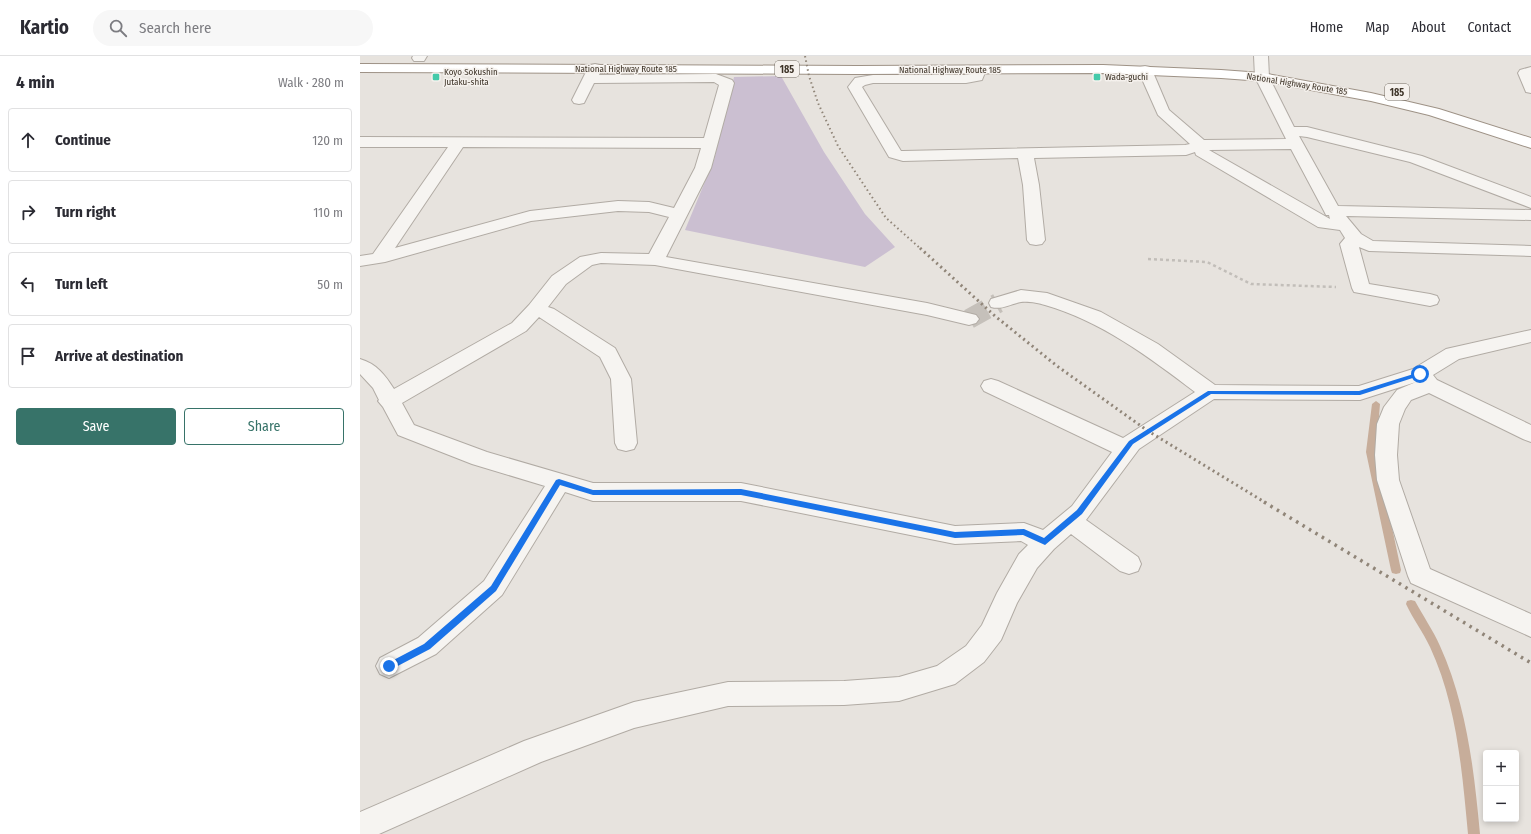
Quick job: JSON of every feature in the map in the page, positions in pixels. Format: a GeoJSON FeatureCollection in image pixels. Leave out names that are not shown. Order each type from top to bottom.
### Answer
{"type":"FeatureCollection","features":[{"type":"Feature","properties":{"kind":"highway","name":"National Highway Route 185"},"geometry":{"type":"LineString","coordinates":[[360,58],[419,57],[598,65],[980,70],[1103,69],[1141,62]]}},
{"type":"Feature","properties":{"kind":"highway","name":"National Highway Route 185"},"geometry":{"type":"LineString","coordinates":[[360,68],[1141,62],[1286,67],[1445,103],[1510,122]]}},
{"type":"Feature","properties":{"kind":"highway","name":"National Highway Route 185"},"geometry":{"type":"LineString","coordinates":[[1262,66],[1364,96],[1434,112],[1531,143]]}},
{"type":"Feature","properties":{"kind":"street"},"geometry":{"type":"LineString","coordinates":[[1141,62],[1163,112],[1196,140],[1202,152],[1324,223],[1350,232]]}},
{"type":"Feature","properties":{"kind":"street"},"geometry":{"type":"LineString","coordinates":[[579,100],[598,65],[716,78],[727,83],[703,168],[655,260]]}},
{"type":"Feature","properties":{"kind":"street"},"geometry":{"type":"LineString","coordinates":[[1262,66],[1292,138],[1332,211],[1350,232],[1369,246],[1531,251]]}},
{"type":"Feature","properties":{"kind":"street"},"geometry":{"type":"LineString","coordinates":[[980,70],[977,77],[966,79],[873,79],[860,81],[855,87],[895,154],[903,156],[1186,150],[1198,146],[1292,138],[1307,132],[1416,159],[1531,203]]}},
{"type":"Feature","properties":{"kind":"street"},"geometry":{"type":"LineString","coordinates":[[1531,71],[1524,73],[1531,89]]}},
{"type":"Feature","properties":{"kind":"street"},"geometry":{"type":"LineString","coordinates":[[360,142],[710,143]]}},
{"type":"Feature","properties":{"kind":"street"},"geometry":{"type":"LineString","coordinates":[[379,258],[459,142]]}},
{"type":"Feature","properties":{"kind":"street"},"geometry":{"type":"LineString","coordinates":[[1025,154],[1031,185],[1036,240]]}},
{"type":"Feature","properties":{"kind":"street"},"geometry":{"type":"LineString","coordinates":[[360,261],[379,258],[530,216],[618,206],[649,207],[679,214]]}},
{"type":"Feature","properties":{"kind":"street"},"geometry":{"type":"LineString","coordinates":[[1332,211],[1531,214]]}},
{"type":"Feature","properties":{"kind":"street"},"geometry":{"type":"LineString","coordinates":[[1350,232],[1349,244],[1361,288],[1430,300]]}},
{"type":"Feature","properties":{"kind":"street"},"geometry":{"type":"LineString","coordinates":[[390,401],[519,326],[536,309],[559,280],[586,261],[601,258],[655,260],[927,309],[969,319]]}},
{"type":"Feature","properties":{"kind":"street"},"geometry":{"type":"LineString","coordinates":[[998,303],[1021,296],[1047,299],[1094,316],[1151,349],[1210,392]]}},
{"type":"Feature","properties":{"kind":"street"},"geometry":{"type":"LineString","coordinates":[[536,309],[547,313],[608,353],[621,379],[626,443]]}},
{"type":"Feature","properties":{"kind":"street"},"geometry":{"type":"LineString","coordinates":[[1531,336],[1453,354],[1425,379],[1404,395],[1395,407],[1388,424],[1386,455],[1388,480],[1420,576],[1531,626]]}},
{"type":"Feature","properties":{"kind":"street"},"geometry":{"type":"LineString","coordinates":[[360,366],[367,367],[378,378],[406,430],[480,458],[593,492],[741,492],[955,535],[1024,532],[1045,542]]}},
{"type":"Feature","properties":{"kind":"street"},"geometry":{"type":"LineString","coordinates":[[360,827],[534,751],[634,715],[728,694],[844,693],[899,689],[945,676],[975,654],[992,632],[1006,600],[1028,561],[1045,542],[1080,512],[1131,443],[1210,392],[1360,393],[1425,379],[1531,434]]}},
{"type":"Feature","properties":{"kind":"street"},"geometry":{"type":"LineString","coordinates":[[992,386],[1126,449]]}},
{"type":"Feature","properties":{"kind":"street"},"geometry":{"type":"LineString","coordinates":[[389,666],[427,646],[493,588],[559,482]]}},
{"type":"Feature","properties":{"kind":"street"},"geometry":{"type":"LineString","coordinates":[[1069,520],[1129,564]]}},
{"type":"Feature","properties":{"kind":"path"},"geometry":{"type":"LineString","coordinates":[[1148,259],[1207,262],[1251,284],[1361,288]]}},
{"type":"Feature","properties":{"kind":"shaded area"},"geometry":{"type":"Polygon","coordinates":[[[781,76],[824,152],[865,214],[895,247],[865,267],[685,230],[714,160],[734,77],[781,76]]]}},
{"type":"Feature","properties":{"kind":"waterway"},"geometry":{"type":"LineString","coordinates":[[1376,404],[1371,452],[1396,570]]}},
{"type":"Feature","properties":{"kind":"waterway"},"geometry":{"type":"LineString","coordinates":[[1411,604],[1435,646],[1452,692],[1458,715],[1466,762],[1474,834]]}},
{"type":"Feature","properties":{"kind":"tunnel"},"geometry":{"type":"LineString","coordinates":[[969,319],[998,303]]}},
{"type":"Feature","properties":{"kind":"railway"},"geometry":{"type":"LineString","coordinates":[[805,56],[809,76],[818,103],[838,146],[886,218],[921,249]]}},
{"type":"Feature","properties":{"kind":"railway"},"geometry":{"type":"LineString","coordinates":[[920,248],[995,316],[1057,366],[1148,431],[1266,503]]}},
{"type":"Feature","properties":{"kind":"railway"},"geometry":{"type":"LineString","coordinates":[[1264,502],[1531,663]]}},
{"type":"Feature","properties":{"kind":"place","name":"Koyo Sokushin Jutaku-shita"},"geometry":{"type":"Point","coordinates":[436,77]}},
{"type":"Feature","properties":{"kind":"place","name":"Wada-guchi"},"geometry":{"type":"Point","coordinates":[1097,77]}},
{"type":"Feature","properties":{"kind":"route"},"geometry":{"type":"LineString","coordinates":[[389,666],[427,646],[493,588],[559,482],[593,492],[741,492],[955,535],[1024,532],[1045,542],[1080,512],[1131,443],[1210,392],[1360,393],[1420,374]]}}]}
